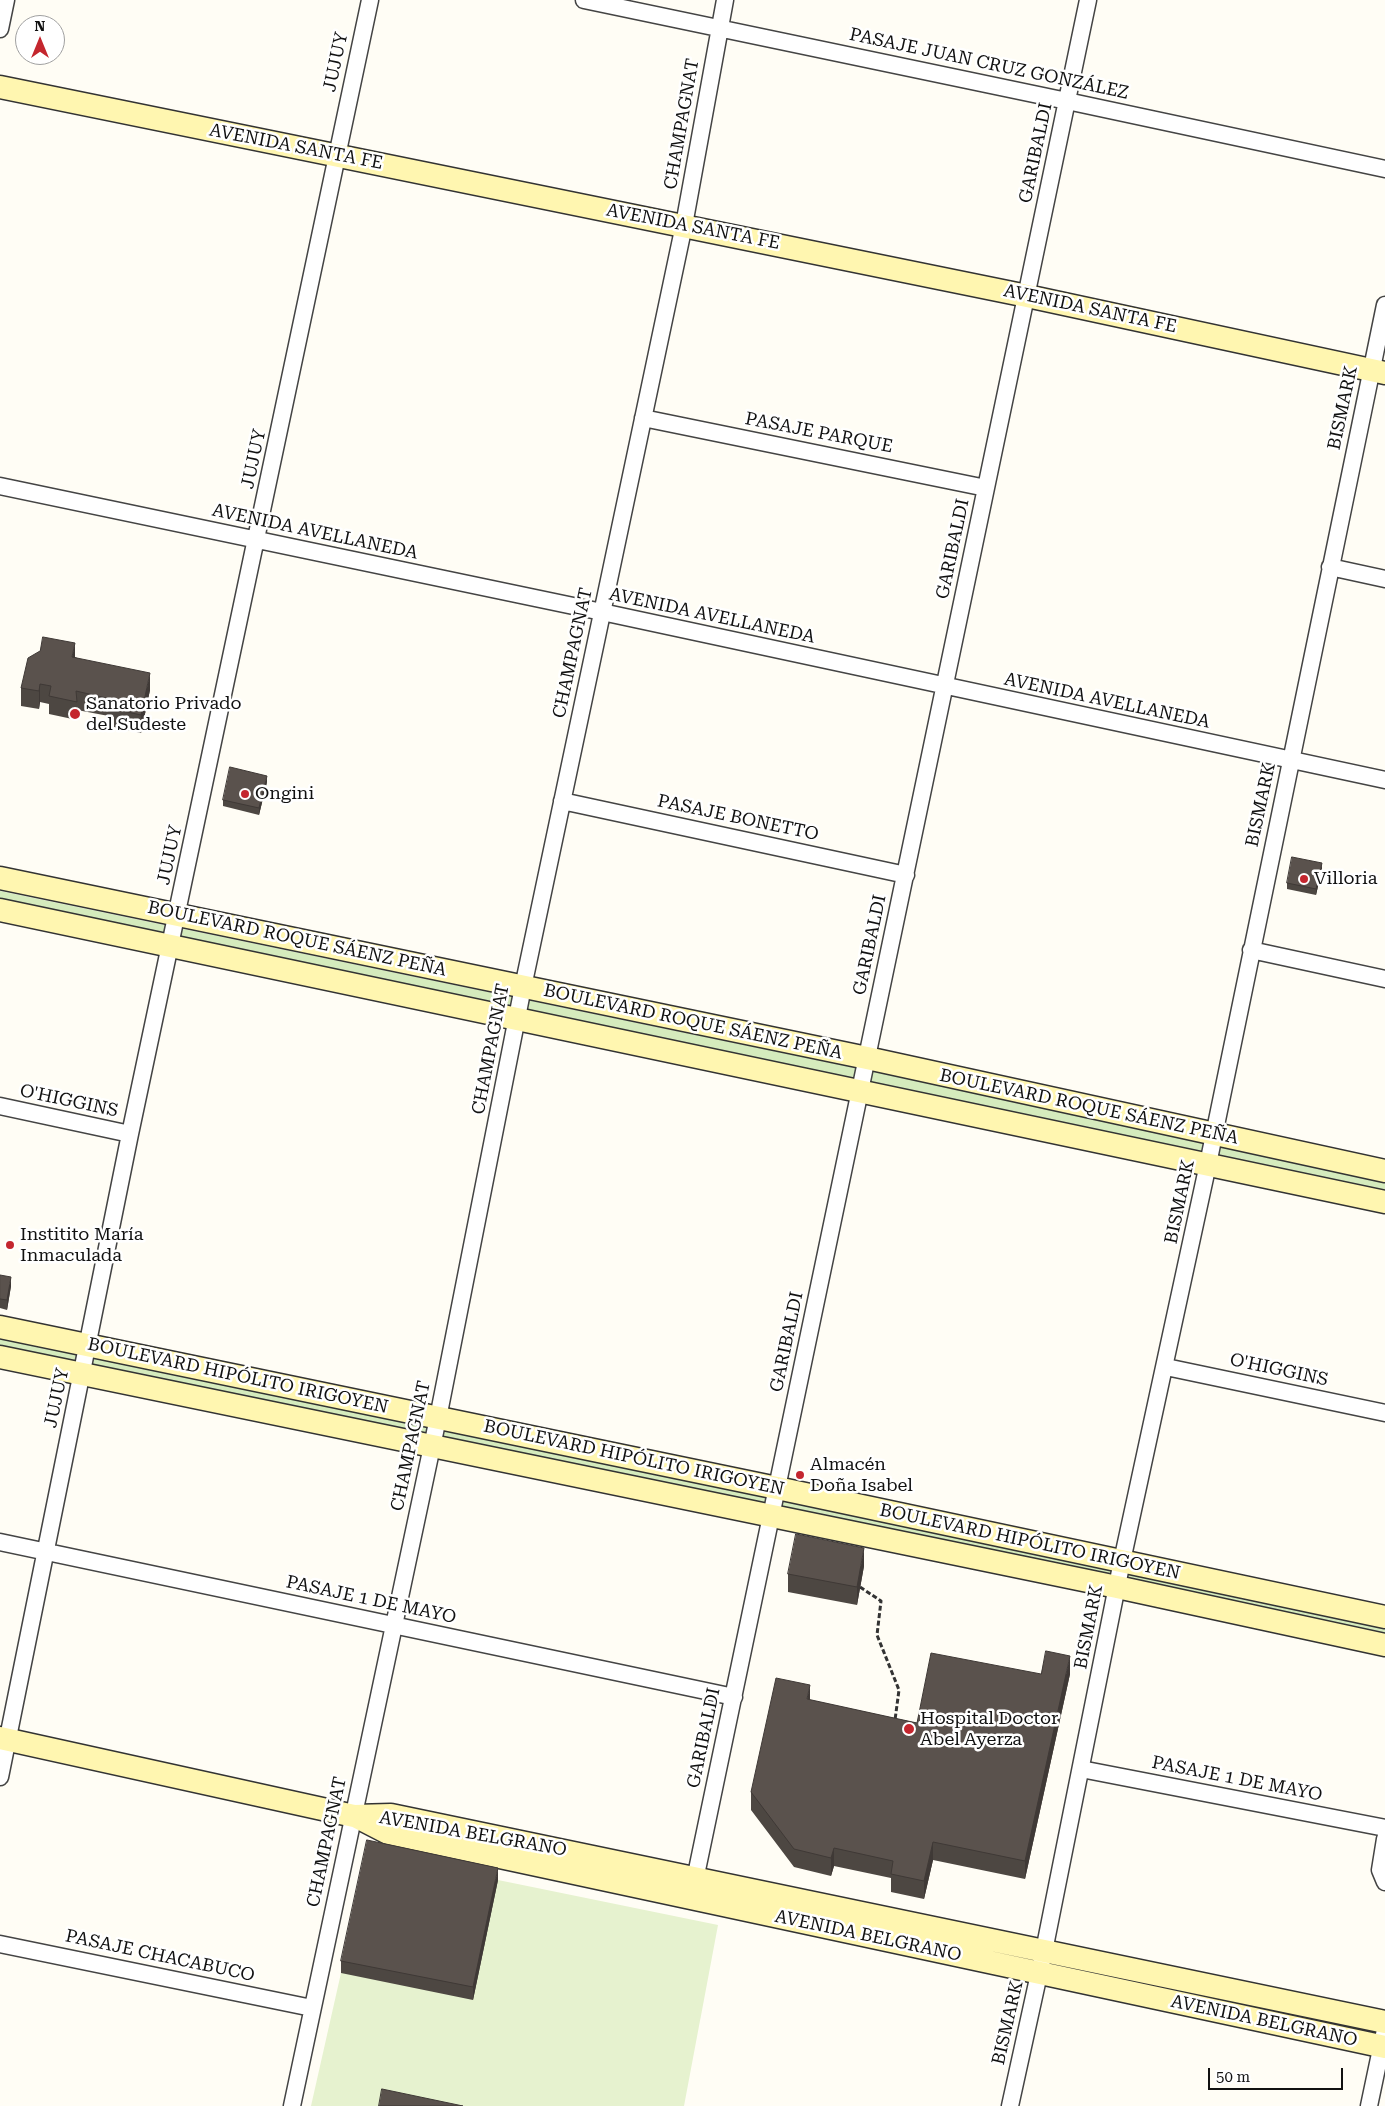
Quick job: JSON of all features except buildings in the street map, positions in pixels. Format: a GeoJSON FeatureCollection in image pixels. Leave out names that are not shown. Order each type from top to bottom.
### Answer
{"type":"FeatureCollection","features":[{"type":"Feature","properties":{"kind":"street"},"geometry":{"type":"LineString","coordinates":[[0,29],[6,0]]}},
{"type":"Feature","properties":{"kind":"street","name":"JUJUY"},"geometry":{"type":"LineString","coordinates":[[0,1777],[4,1739],[370,0]]}},
{"type":"Feature","properties":{"kind":"street","name":"PASAJE JUAN CRUZ GONZÁLEZ"},"geometry":{"type":"LineString","coordinates":[[584,0],[1385,170]]}},
{"type":"Feature","properties":{"kind":"street","name":"CHAMPAGNAT"},"geometry":{"type":"LineString","coordinates":[[292,2106],[432,1447],[523,987],[684,225],[725,0]]}},
{"type":"Feature","properties":{"kind":"street","name":"GARIBALDI"},"geometry":{"type":"LineString","coordinates":[[694,1888],[1088,0]]}},
{"type":"Feature","properties":{"kind":"street","name":"AVENIDA SANTA FE"},"geometry":{"type":"LineString","coordinates":[[0,87],[684,225],[1378,371]]}},
{"type":"Feature","properties":{"kind":"street","name":"BISMARK"},"geometry":{"type":"LineString","coordinates":[[1010,2106],[1042,1961],[1122,1561],[1166,1366],[1330,567],[1378,371],[1385,304]]}},
{"type":"Feature","properties":{"kind":"street","name":"PASAJE PARQUE"},"geometry":{"type":"LineString","coordinates":[[643,418],[986,488]]}},
{"type":"Feature","properties":{"kind":"street","name":"AVENIDA AVELLANEDA"},"geometry":{"type":"LineString","coordinates":[[0,486],[602,612],[1385,780]]}},
{"type":"Feature","properties":{"kind":"street"},"geometry":{"type":"LineString","coordinates":[[1330,567],[1385,579]]}},
{"type":"Feature","properties":{"kind":"street","name":"PASAJE BONETTO"},"geometry":{"type":"LineString","coordinates":[[562,801],[906,875]]}},
{"type":"Feature","properties":{"kind":"street","name":"BOULEVARD ROQUE SÁENZ PEÑA"},"geometry":{"type":"LineString","coordinates":[[0,878],[867,1058],[1385,1171]]}},
{"type":"Feature","properties":{"kind":"street","name":"BOULEVARD ROQUE SÁENZ PEÑA"},"geometry":{"type":"LineString","coordinates":[[0,910],[1385,1202]]}},
{"type":"Feature","properties":{"kind":"street"},"geometry":{"type":"LineString","coordinates":[[1251,950],[1385,979]]}},
{"type":"Feature","properties":{"kind":"street","name":"O'HIGGINS"},"geometry":{"type":"LineString","coordinates":[[0,1106],[130,1134]]}},
{"type":"Feature","properties":{"kind":"street","name":"BOULEVARD HIPÓLITO IRIGOYEN"},"geometry":{"type":"LineString","coordinates":[[0,1327],[777,1488],[1385,1617]]}},
{"type":"Feature","properties":{"kind":"street","name":"BOULEVARD HIPÓLITO IRIGOYEN"},"geometry":{"type":"LineString","coordinates":[[0,1357],[1117,1587],[1385,1645]]}},
{"type":"Feature","properties":{"kind":"street","name":"O'HIGGINS"},"geometry":{"type":"LineString","coordinates":[[1166,1366],[1385,1413]]}},
{"type":"Feature","properties":{"kind":"street","name":"PASAJE 1 DE MAYO"},"geometry":{"type":"LineString","coordinates":[[0,1542],[734,1697]]}},
{"type":"Feature","properties":{"kind":"street","name":"AVENIDA BELGRANO"},"geometry":{"type":"LineString","coordinates":[[4,1739],[354,1816],[391,1815],[694,1888],[1042,1961],[1384,2041]]}},
{"type":"Feature","properties":{"kind":"street","name":"PASAJE 1 DE MAYO"},"geometry":{"type":"LineString","coordinates":[[1081,1769],[1385,1828]]}},
{"type":"Feature","properties":{"kind":"street"},"geometry":{"type":"LineString","coordinates":[[1385,1839],[1380,1870],[1385,1882]]}},
{"type":"Feature","properties":{"kind":"street","name":"PASAJE CHACABUCO"},"geometry":{"type":"LineString","coordinates":[[0,1944],[312,2008]]}},
{"type":"Feature","properties":{"kind":"street","name":"AVENIDA BELGRANO"},"geometry":{"type":"LineString","coordinates":[[1042,1961],[1385,2022]]}},
{"type":"Feature","properties":{"kind":"street"},"geometry":{"type":"LineString","coordinates":[[1369,2106],[1384,2041]]}},
{"type":"Feature","properties":{"kind":"path"},"geometry":{"type":"LineString","coordinates":[[860,1587],[881,1601],[877,1635],[900,1690],[894,1726]]}},
{"type":"Feature","properties":{"kind":"green space"},"geometry":{"type":"Polygon","coordinates":[[[0,891],[1385,1179],[1385,1193],[0,902],[0,891]]]}},
{"type":"Feature","properties":{"kind":"green space"},"geometry":{"type":"Polygon","coordinates":[[[0,1327],[1385,1617],[1385,1645],[0,1357],[0,1327]]]}},
{"type":"Feature","properties":{"kind":"green space"},"geometry":{"type":"Polygon","coordinates":[[[498,1880],[718,1925],[684,2106],[311,2106],[341,1973],[498,1880]]]}},
{"type":"Feature","properties":{"kind":"place","name":"Sanatorio Privado del Sudeste"},"geometry":{"type":"Point","coordinates":[75,714]}},
{"type":"Feature","properties":{"kind":"place","name":"Ongini"},"geometry":{"type":"Point","coordinates":[245,794]}},
{"type":"Feature","properties":{"kind":"place","name":"Villoria"},"geometry":{"type":"Point","coordinates":[1304,879]}},
{"type":"Feature","properties":{"kind":"place","name":"Institito María Inmaculada"},"geometry":{"type":"Point","coordinates":[10,1245]}},
{"type":"Feature","properties":{"kind":"place","name":"Almacén Doña Isabel"},"geometry":{"type":"Point","coordinates":[800,1475]}},
{"type":"Feature","properties":{"kind":"place","name":"Hospital Doctor Abel Ayerza"},"geometry":{"type":"Point","coordinates":[909,1729]}}]}
